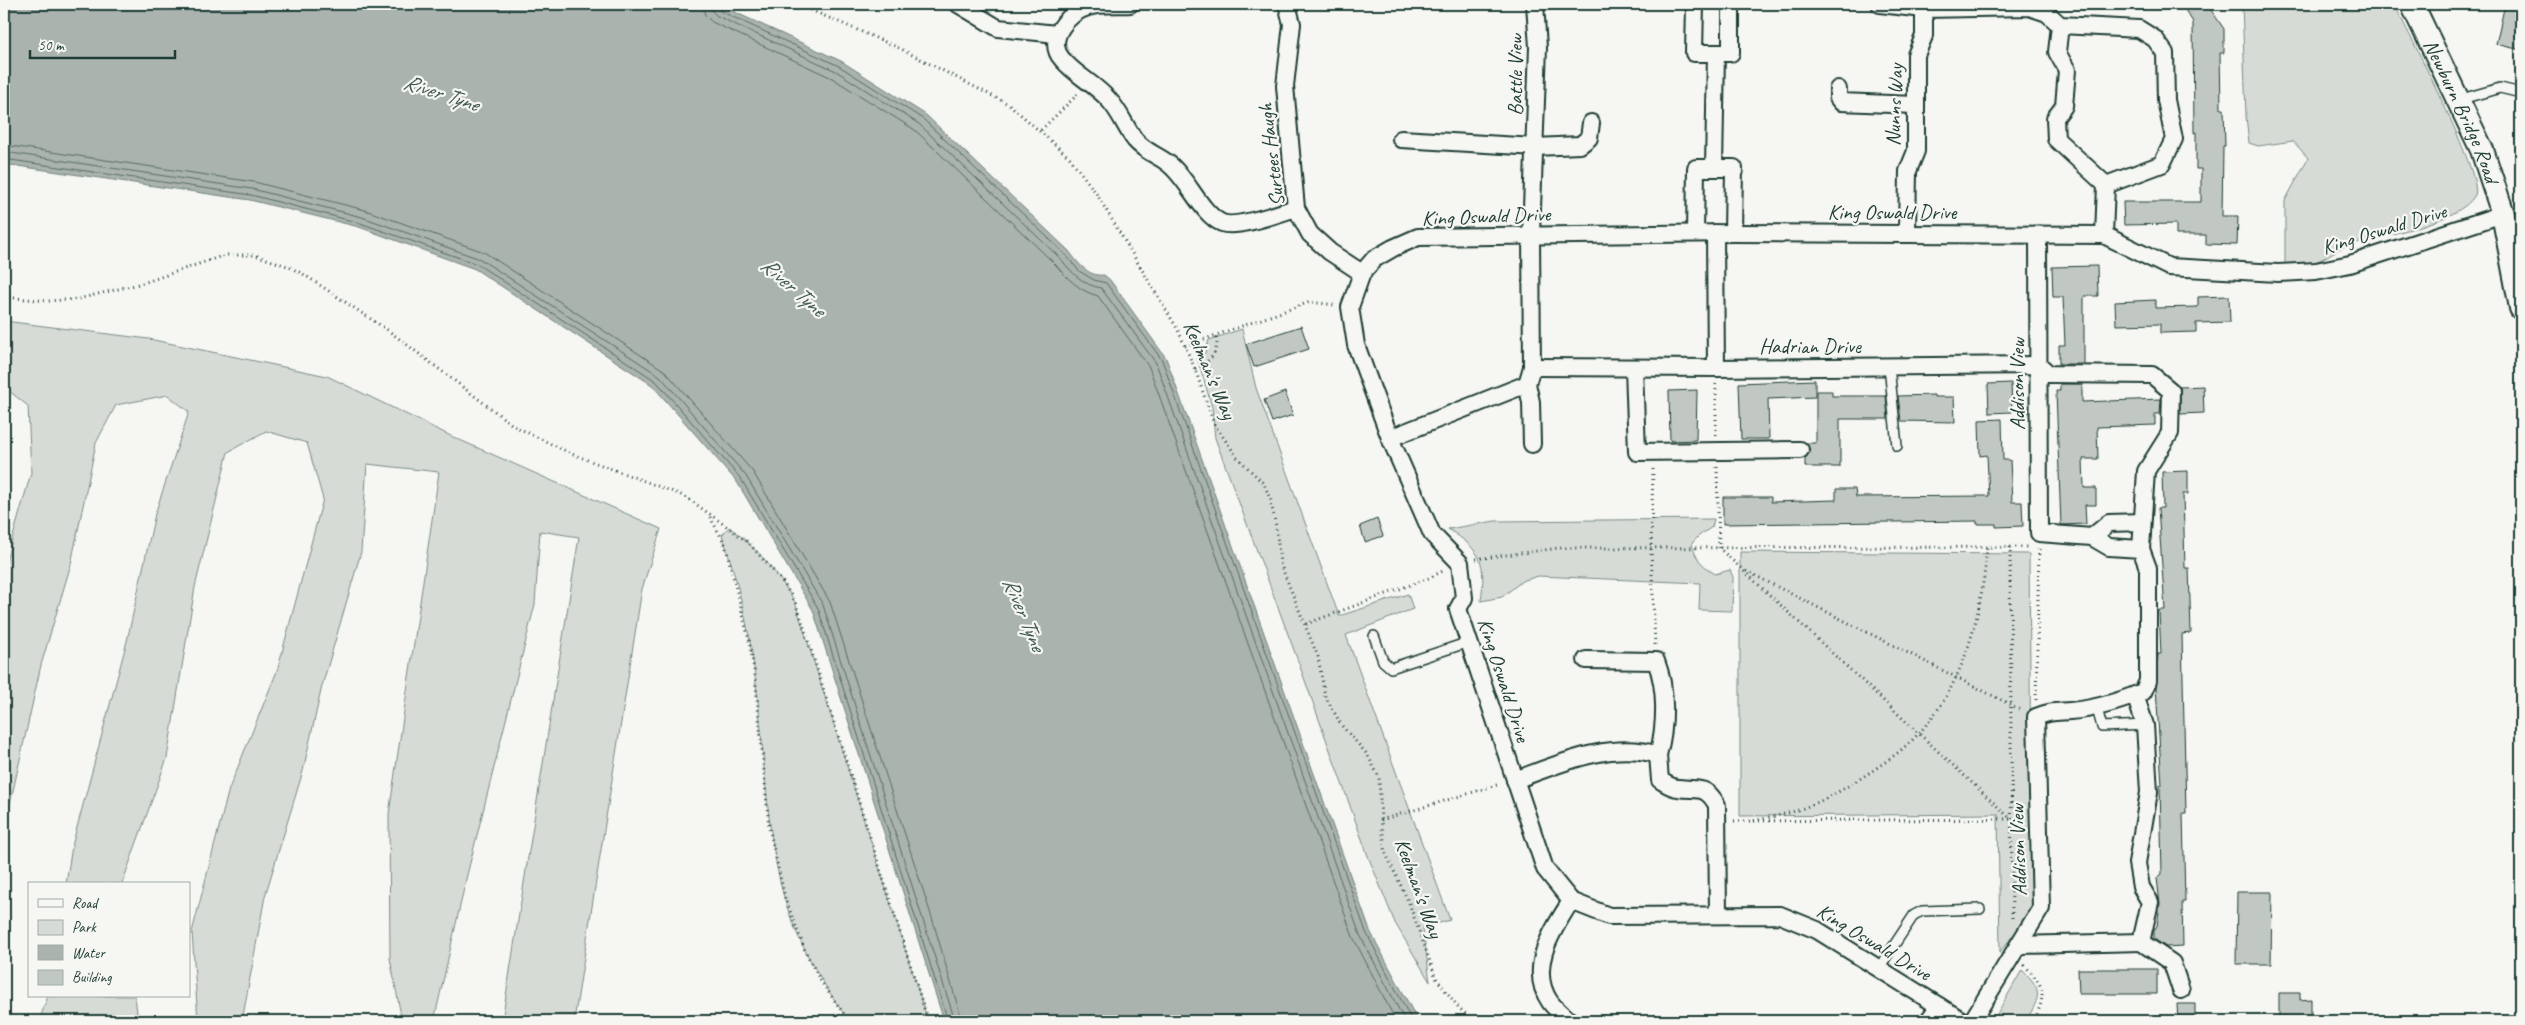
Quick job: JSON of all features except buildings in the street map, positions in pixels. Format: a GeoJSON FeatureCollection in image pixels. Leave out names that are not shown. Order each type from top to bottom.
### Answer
{"type":"FeatureCollection","features":[{"type":"Feature","properties":{"kind":"street"},"geometry":{"type":"LineString","coordinates":[[958,4],[998,28],[1058,34]]}},
{"type":"Feature","properties":{"kind":"street"},"geometry":{"type":"LineString","coordinates":[[1130,4],[1087,7],[1065,22],[1058,34],[1056,47],[1061,58],[1089,84],[1108,98],[1135,140],[1149,153],[1169,164],[1186,181],[1211,216],[1223,224],[1238,224],[1296,208]]}},
{"type":"Feature","properties":{"kind":"street","name":"Surtees Haugh"},"geometry":{"type":"LineString","coordinates":[[1287,4],[1292,24],[1284,86],[1296,208],[1310,234],[1330,252],[1362,273]]}},
{"type":"Feature","properties":{"kind":"street","name":"Battle View"},"geometry":{"type":"LineString","coordinates":[[1528,384],[1532,367],[1531,235],[1538,48],[1535,4]]}},
{"type":"Feature","properties":{"kind":"street"},"geometry":{"type":"LineString","coordinates":[[1695,4],[1694,53],[1731,53],[1732,4]]}},
{"type":"Feature","properties":{"kind":"street"},"geometry":{"type":"LineString","coordinates":[[1880,4],[1924,9],[2029,7],[2047,13],[2060,25],[2139,29],[2155,39],[2165,53],[2166,100],[2174,139],[2162,164],[2106,185]]}},
{"type":"Feature","properties":{"kind":"street","name":"Newburn Bridge Road"},"geometry":{"type":"LineString","coordinates":[[2412,4],[2482,150],[2503,214],[2521,308]]}},
{"type":"Feature","properties":{"kind":"street","name":"Nunns Way"},"geometry":{"type":"LineString","coordinates":[[1907,233],[1908,170],[1916,151],[1916,55],[1924,36],[1924,9]]}},
{"type":"Feature","properties":{"kind":"street"},"geometry":{"type":"LineString","coordinates":[[2060,25],[2057,52],[2067,70],[2064,106],[2055,118],[2056,139],[2106,185],[2104,235]]}},
{"type":"Feature","properties":{"kind":"street"},"geometry":{"type":"LineString","coordinates":[[1714,168],[1716,53]]}},
{"type":"Feature","properties":{"kind":"street"},"geometry":{"type":"LineString","coordinates":[[1838,89],[1838,98],[1841,102],[1915,105]]}},
{"type":"Feature","properties":{"kind":"street","name":"Battle View"},"geometry":{"type":"LineString","coordinates":[[1401,139],[1535,147],[1580,145],[1589,138],[1591,123]]}},
{"type":"Feature","properties":{"kind":"street"},"geometry":{"type":"LineString","coordinates":[[1695,233],[1696,168],[1734,168],[1733,233]]}},
{"type":"Feature","properties":{"kind":"street","name":"King Oswald Drive"},"geometry":{"type":"LineString","coordinates":[[1963,1021],[1817,930],[1780,915],[1609,916],[1571,901],[1545,869],[1458,609],[1464,598],[1460,562],[1432,534],[1390,438],[1356,345],[1350,307],[1362,273],[1374,259],[1418,237],[1695,233],[1907,233],[2104,235],[2169,267],[2278,273],[2316,271],[2350,264],[2503,214]]}},
{"type":"Feature","properties":{"kind":"street"},"geometry":{"type":"LineString","coordinates":[[1715,233],[1716,368]]}},
{"type":"Feature","properties":{"kind":"street","name":"Addison View"},"geometry":{"type":"LineString","coordinates":[[2038,235],[2039,540]]}},
{"type":"Feature","properties":{"kind":"street"},"geometry":{"type":"LineString","coordinates":[[2036,717],[2051,711],[2071,711],[2135,695],[2143,692],[2148,681],[2148,568],[2141,549],[2146,471],[2170,433],[2171,391],[2152,375],[2050,374],[2038,365]]}},
{"type":"Feature","properties":{"kind":"street","name":"Hadrian Drive"},"geometry":{"type":"LineString","coordinates":[[1532,367],[1716,368],[2038,365]]}},
{"type":"Feature","properties":{"kind":"street"},"geometry":{"type":"LineString","coordinates":[[1634,368],[1637,452],[1800,450]]}},
{"type":"Feature","properties":{"kind":"street"},"geometry":{"type":"LineString","coordinates":[[1390,438],[1528,384],[1532,409],[1532,444]]}},
{"type":"Feature","properties":{"kind":"street"},"geometry":{"type":"LineString","coordinates":[[2092,537],[2109,522],[2142,522]]}},
{"type":"Feature","properties":{"kind":"street"},"geometry":{"type":"LineString","coordinates":[[2039,540],[2092,537],[2109,547],[2141,549]]}},
{"type":"Feature","properties":{"kind":"street"},"geometry":{"type":"LineString","coordinates":[[1586,660],[1656,661],[1662,678],[1663,737],[1658,755],[1660,780],[1676,788],[1696,788],[1711,794],[1717,805],[1718,916]]}},
{"type":"Feature","properties":{"kind":"street"},"geometry":{"type":"LineString","coordinates":[[2135,695],[2145,724],[2149,792],[2137,864],[2141,886],[2150,902],[2141,942]]}},
{"type":"Feature","properties":{"kind":"street","name":"Addison View"},"geometry":{"type":"LineString","coordinates":[[1972,1021],[2017,951],[2041,908],[2036,717]]}},
{"type":"Feature","properties":{"kind":"street"},"geometry":{"type":"LineString","coordinates":[[1515,780],[1564,762],[1607,751],[1644,750],[1658,755]]}},
{"type":"Feature","properties":{"kind":"street"},"geometry":{"type":"LineString","coordinates":[[1570,1021],[1551,1003],[1542,986],[1540,963],[1548,941],[1571,901]]}},
{"type":"Feature","properties":{"kind":"street"},"geometry":{"type":"LineString","coordinates":[[2017,951],[2141,942],[2172,963],[2181,990]]}},
{"type":"Feature","properties":{"kind":"street"},"geometry":{"type":"LineString","coordinates":[[1928,1021],[1939,1006]]}},
{"type":"Feature","properties":{"kind":"lane"},"geometry":{"type":"LineString","coordinates":[[2458,100],[2500,88],[2521,93]]}},
{"type":"Feature","properties":{"kind":"lane"},"geometry":{"type":"LineString","coordinates":[[1889,366],[1897,446]]}},
{"type":"Feature","properties":{"kind":"lane"},"geometry":{"type":"LineString","coordinates":[[1374,636],[1383,662],[1391,668],[1469,642]]}},
{"type":"Feature","properties":{"kind":"lane"},"geometry":{"type":"LineString","coordinates":[[2096,706],[2102,727],[2145,724]]}},
{"type":"Feature","properties":{"kind":"lane"},"geometry":{"type":"LineString","coordinates":[[1879,968],[1914,915],[1922,911],[1980,909]]}},
{"type":"Feature","properties":{"kind":"path","name":"Keelman's Way"},"geometry":{"type":"LineString","coordinates":[[797,4],[899,48],[1010,105],[1041,130],[1070,158],[1096,193],[1178,330],[1195,369],[1214,424],[1237,457],[1264,484],[1270,498],[1276,526],[1280,563],[1318,657],[1325,696],[1342,726],[1367,754],[1379,776],[1381,820],[1386,854],[1409,903],[1436,978],[1460,1008],[1474,1021]]}},
{"type":"Feature","properties":{"kind":"path"},"geometry":{"type":"LineString","coordinates":[[1041,130],[1089,84]]}},
{"type":"Feature","properties":{"kind":"path"},"geometry":{"type":"LineString","coordinates":[[4,298],[48,301],[78,299],[143,283],[225,255],[255,255],[268,258],[303,274],[389,331],[514,426],[572,454],[679,494],[748,542],[782,581],[795,602],[928,1021]]}},
{"type":"Feature","properties":{"kind":"path"},"geometry":{"type":"LineString","coordinates":[[1185,346],[1310,302],[1350,307]]}},
{"type":"Feature","properties":{"kind":"path"},"geometry":{"type":"LineString","coordinates":[[1195,369],[1208,363],[1216,353],[1218,343],[1216,335]]}},
{"type":"Feature","properties":{"kind":"path"},"geometry":{"type":"LineString","coordinates":[[1716,368],[1719,548],[2011,819]]}},
{"type":"Feature","properties":{"kind":"path"},"geometry":{"type":"LineString","coordinates":[[1653,452],[1651,548],[1656,661]]}},
{"type":"Feature","properties":{"kind":"path"},"geometry":{"type":"LineString","coordinates":[[708,514],[717,526],[725,544],[749,640],[755,675],[769,826],[785,898],[806,954],[820,980],[849,1021]]}},
{"type":"Feature","properties":{"kind":"path"},"geometry":{"type":"LineString","coordinates":[[1306,624],[1429,578],[1460,562],[1510,553],[1559,548],[2010,547],[2039,540],[2036,717],[1742,569]]}},
{"type":"Feature","properties":{"kind":"path"},"geometry":{"type":"LineString","coordinates":[[1754,821],[1798,810],[1841,791],[1887,762],[1919,734],[1956,677],[1967,652],[1984,579],[1987,547]]}},
{"type":"Feature","properties":{"kind":"path"},"geometry":{"type":"LineString","coordinates":[[2010,547],[2011,819],[2017,951],[2039,980],[2042,991],[2043,1000],[2034,1021]]}},
{"type":"Feature","properties":{"kind":"path"},"geometry":{"type":"LineString","coordinates":[[1381,820],[1515,780]]}},
{"type":"Feature","properties":{"kind":"path"},"geometry":{"type":"LineString","coordinates":[[1717,821],[2011,819]]}},
{"type":"Feature","properties":{"kind":"green space"},"geometry":{"type":"Polygon","coordinates":[[[2242,4],[2394,4],[2457,134],[2475,183],[2475,195],[2466,205],[2436,221],[2345,246],[2312,263],[2285,266],[2285,201],[2308,158],[2293,141],[2258,146],[2249,143],[2246,116],[2242,4]]]}},
{"type":"Feature","properties":{"kind":"green space"},"geometry":{"type":"Polygon","coordinates":[[[4,321],[149,339],[327,376],[453,437],[661,529],[642,589],[574,1021],[502,1021],[579,537],[540,531],[535,604],[467,875],[434,1021],[402,1021],[390,958],[389,814],[439,472],[367,464],[361,552],[322,686],[303,771],[265,896],[243,1016],[231,1021],[198,1021],[192,932],[229,789],[277,671],[323,499],[307,443],[266,431],[228,452],[195,587],[167,758],[123,882],[66,882],[72,846],[127,641],[155,514],[189,412],[168,395],[116,405],[96,443],[71,564],[41,665],[4,831],[4,568],[31,473],[28,406],[4,387],[4,321]]]}},
{"type":"Feature","properties":{"kind":"green space"},"geometry":{"type":"Polygon","coordinates":[[[1242,329],[1256,388],[1339,616],[1408,594],[1413,609],[1346,635],[1450,920],[1423,928],[1430,982],[1395,923],[1368,856],[1215,438],[1212,407],[1197,357],[1205,353],[1209,340],[1242,329]]]}},
{"type":"Feature","properties":{"kind":"green space"},"geometry":{"type":"Polygon","coordinates":[[[1714,519],[1712,527],[1692,543],[1693,549],[1703,564],[1715,574],[1730,570],[1733,577],[1732,611],[1699,610],[1700,583],[1538,576],[1522,581],[1502,597],[1481,601],[1483,576],[1479,558],[1468,544],[1448,529],[1495,521],[1714,519]]]}},
{"type":"Feature","properties":{"kind":"green space"},"geometry":{"type":"Polygon","coordinates":[[[729,527],[766,561],[795,602],[928,1021],[849,1021],[811,962],[789,914],[777,870],[772,842],[750,641],[733,569],[722,535],[729,527]]]}},
{"type":"Feature","properties":{"kind":"green space"},"geometry":{"type":"Polygon","coordinates":[[[1740,552],[2029,554],[2032,911],[2000,952],[1998,814],[1740,816],[1740,552]]]}},
{"type":"Feature","properties":{"kind":"green space"},"geometry":{"type":"Polygon","coordinates":[[[2022,970],[2037,989],[2037,1000],[2026,1021],[1999,1021],[1997,1014],[2022,970]]]}},
{"type":"Feature","properties":{"kind":"green space"},"geometry":{"type":"Polygon","coordinates":[[[47,998],[135,998],[136,1021],[39,1021],[47,998]]]}},
{"type":"Feature","properties":{"kind":"water","name":"River Tyne"},"geometry":{"type":"Polygon","coordinates":[[[4,4],[717,4],[841,61],[926,115],[1069,251],[1084,268],[1093,274],[1104,275],[1110,280],[1166,358],[1370,931],[1418,1021],[944,1021],[813,610],[737,482],[652,385],[475,269],[359,227],[250,200],[4,164],[4,4]]]}}]}
